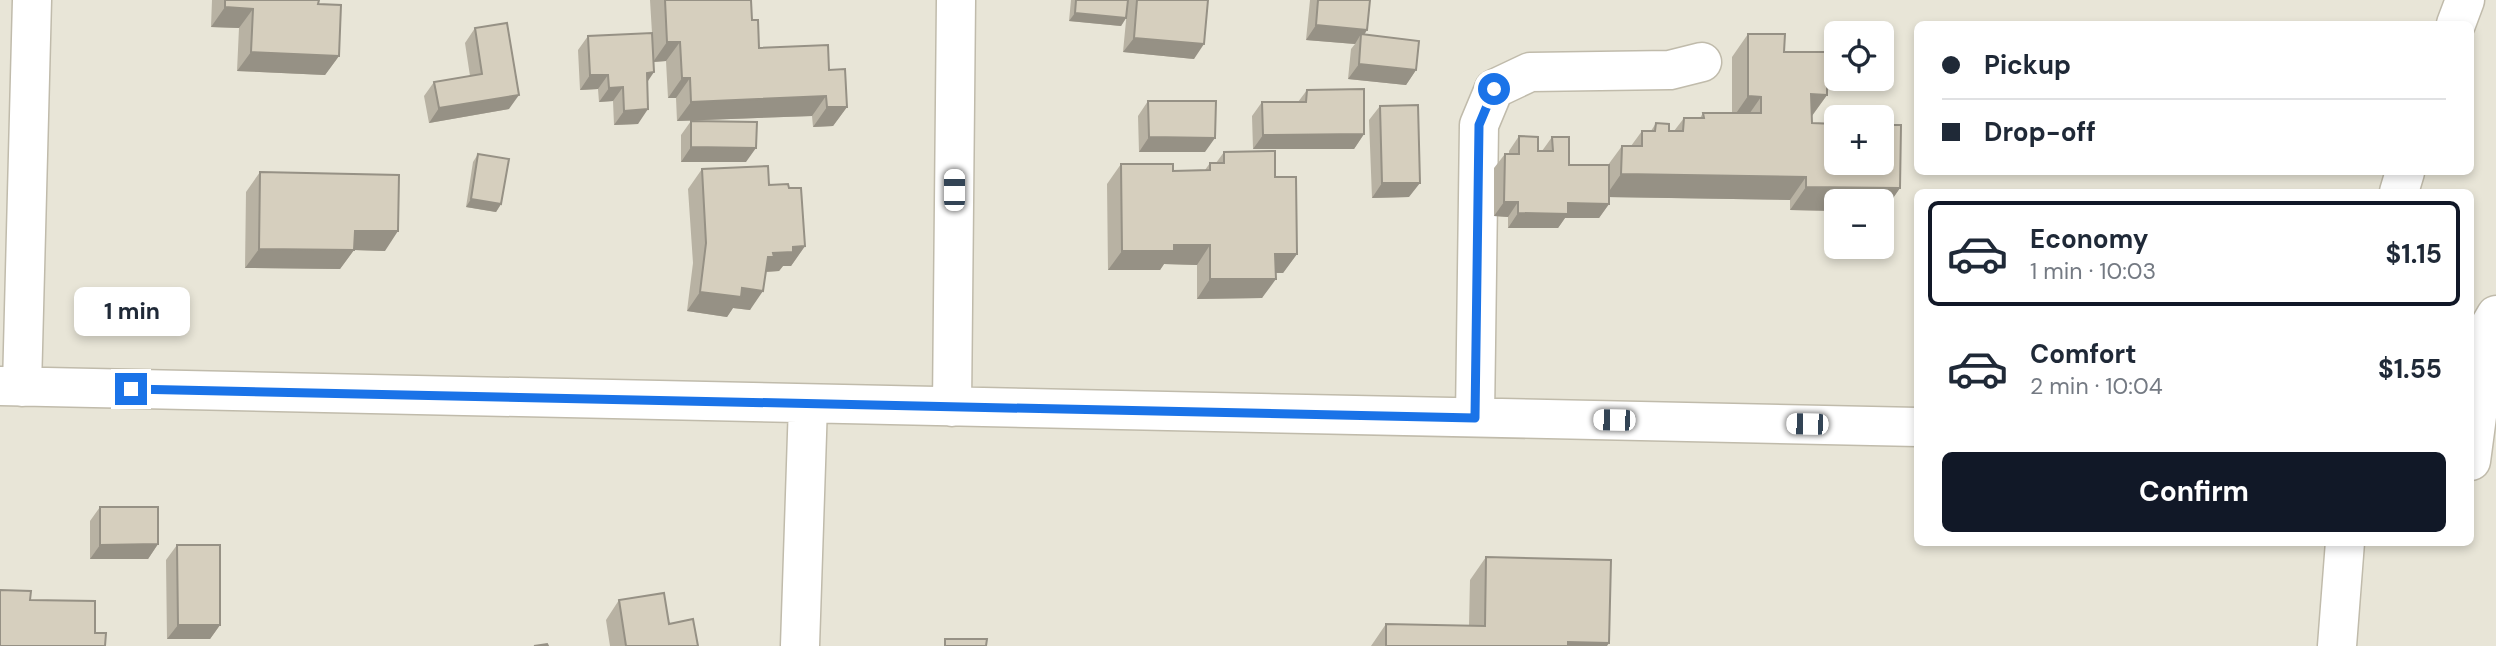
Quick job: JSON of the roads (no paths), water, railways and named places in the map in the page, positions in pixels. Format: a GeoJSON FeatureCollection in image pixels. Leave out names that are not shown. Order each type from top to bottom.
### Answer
{"type":"FeatureCollection","features":[{"type":"Feature","properties":{"kind":"street"},"geometry":{"type":"LineString","coordinates":[[32,0],[11,386],[1914,427]]}},
{"type":"Feature","properties":{"kind":"street"},"geometry":{"type":"LineString","coordinates":[[952,407],[956,0]]}},
{"type":"Feature","properties":{"kind":"street"},"geometry":{"type":"LineString","coordinates":[[2457,21],[2465,0]]}},
{"type":"Feature","properties":{"kind":"street"},"geometry":{"type":"LineString","coordinates":[[1475,418],[1479,125],[1494,89],[1530,72],[1670,70],[1702,62]]}},
{"type":"Feature","properties":{"kind":"street"},"geometry":{"type":"LineString","coordinates":[[2474,439],[2489,327],[2496,315]]}},
{"type":"Feature","properties":{"kind":"street"},"geometry":{"type":"LineString","coordinates":[[800,646],[808,404]]}},
{"type":"Feature","properties":{"kind":"street"},"geometry":{"type":"LineString","coordinates":[[2337,646],[2345,546]]}}]}
